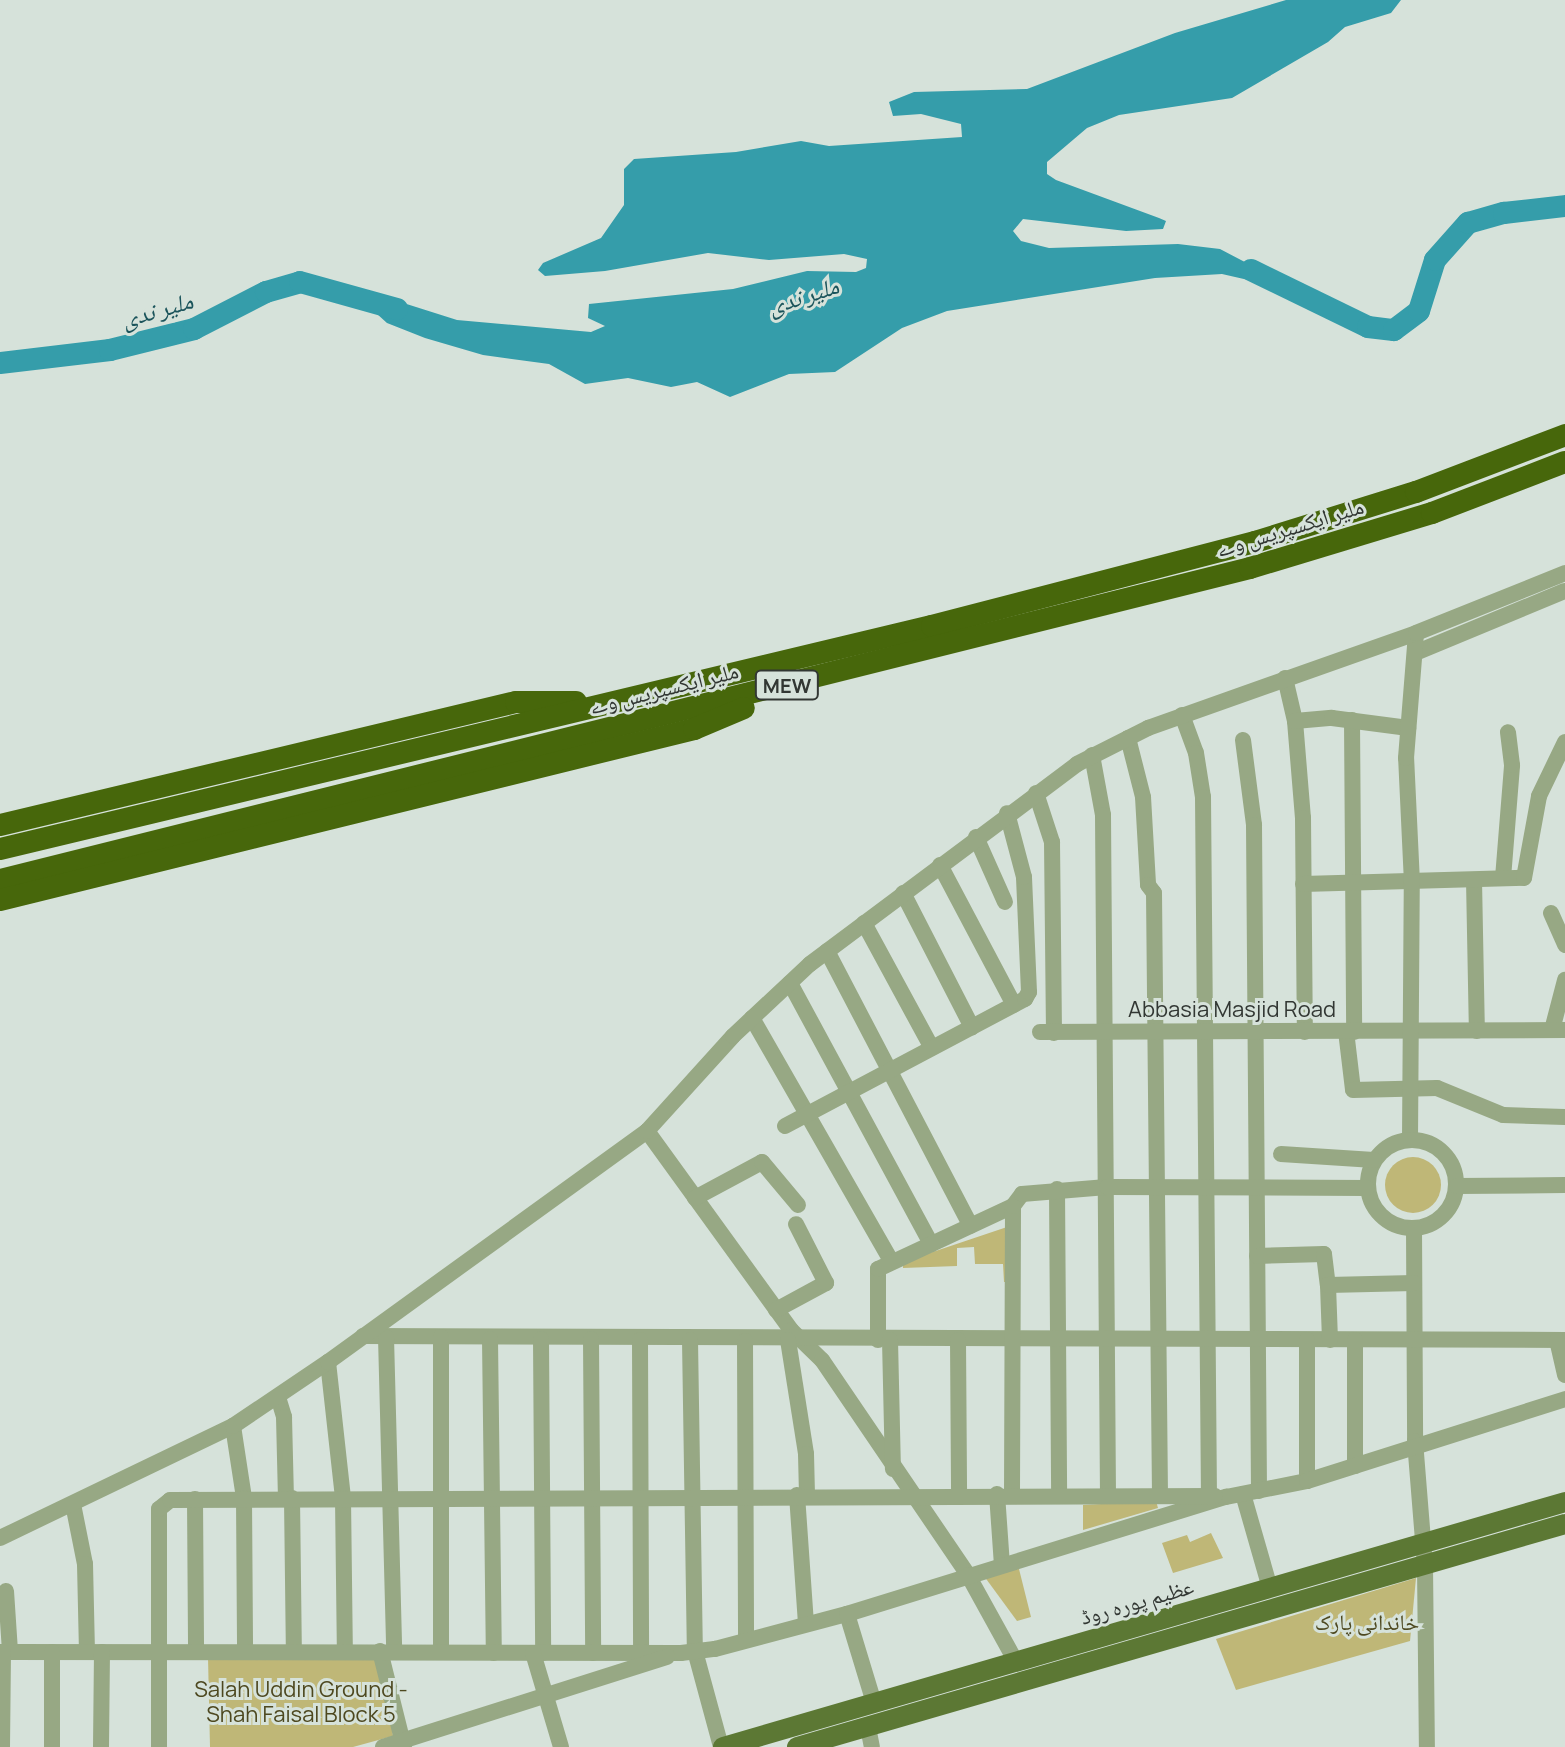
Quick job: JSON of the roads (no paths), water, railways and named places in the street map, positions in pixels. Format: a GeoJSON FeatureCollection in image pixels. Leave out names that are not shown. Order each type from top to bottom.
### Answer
{"type":"FeatureCollection","features":[{"type":"Feature","properties":{"kind":"highway","name":"ملیر ایکسپریس وے"},"geometry":{"type":"LineString","coordinates":[[0,849],[1255,542],[1416,492],[1565,435]]}},
{"type":"Feature","properties":{"kind":"highway","name":"ملیر ایکسپریس وے"},"geometry":{"type":"LineString","coordinates":[[0,880],[1250,568],[1432,513],[1565,462]]}},
{"type":"Feature","properties":{"kind":"highway"},"geometry":{"type":"LineString","coordinates":[[0,900],[694,729],[811,678]]}},
{"type":"Feature","properties":{"kind":"highway"},"geometry":{"type":"LineString","coordinates":[[0,825],[516,702],[611,702]]}},
{"type":"Feature","properties":{"kind":"main road","name":"عظیم پورہ روڈ"},"geometry":{"type":"LineString","coordinates":[[722,1747],[1565,1502]]}},
{"type":"Feature","properties":{"kind":"main road","name":"عظیم پورہ روڈ"},"geometry":{"type":"LineString","coordinates":[[797,1747],[870,1737],[1565,1524]]}},
{"type":"Feature","properties":{"kind":"street"},"geometry":{"type":"LineString","coordinates":[[0,1538],[233,1426],[328,1362],[647,1131],[752,1018],[827,951],[1007,813],[1092,755],[1182,715],[1416,633],[1565,573]]}},
{"type":"Feature","properties":{"kind":"street"},"geometry":{"type":"LineString","coordinates":[[1415,653],[1565,591]]}},
{"type":"Feature","properties":{"kind":"street"},"geometry":{"type":"LineString","coordinates":[[1410,1139],[1412,883],[1408,728],[1416,633]]}},
{"type":"Feature","properties":{"kind":"street"},"geometry":{"type":"LineString","coordinates":[[1285,678],[1295,721],[1303,884],[1305,1032]]}},
{"type":"Feature","properties":{"kind":"street"},"geometry":{"type":"LineString","coordinates":[[1182,715],[1196,753],[1203,797],[1209,1495]]}},
{"type":"Feature","properties":{"kind":"street"},"geometry":{"type":"LineString","coordinates":[[1295,721],[1352,720],[1408,728]]}},
{"type":"Feature","properties":{"kind":"street"},"geometry":{"type":"LineString","coordinates":[[1352,720],[1350,1032],[1353,1090],[1410,1087],[1449,1091],[1503,1115],[1565,1117]]}},
{"type":"Feature","properties":{"kind":"street"},"geometry":{"type":"LineString","coordinates":[[1503,878],[1511,777],[1508,732]]}},
{"type":"Feature","properties":{"kind":"street"},"geometry":{"type":"LineString","coordinates":[[1128,738],[1143,797],[1148,885],[1154,893],[1160,1495]]}},
{"type":"Feature","properties":{"kind":"street"},"geometry":{"type":"LineString","coordinates":[[1243,740],[1254,825],[1257,1256],[1257,1339],[1243,1494],[1270,1588]]}},
{"type":"Feature","properties":{"kind":"street"},"geometry":{"type":"LineString","coordinates":[[1303,884],[1412,883],[1527,875],[1539,796],[1565,742]]}},
{"type":"Feature","properties":{"kind":"street"},"geometry":{"type":"LineString","coordinates":[[1092,755],[1103,815],[1108,1494]]}},
{"type":"Feature","properties":{"kind":"street","name":"Abbasia Masjid Road"},"geometry":{"type":"LineString","coordinates":[[1036,793],[1052,842],[1047,1032],[1558,1030]]}},
{"type":"Feature","properties":{"kind":"street"},"geometry":{"type":"LineString","coordinates":[[785,1126],[1014,1005],[1029,992],[1028,922],[1021,857],[1007,813]]}},
{"type":"Feature","properties":{"kind":"street"},"geometry":{"type":"LineString","coordinates":[[976,837],[1005,902]]}},
{"type":"Feature","properties":{"kind":"street"},"geometry":{"type":"LineString","coordinates":[[940,865],[1014,1005]]}},
{"type":"Feature","properties":{"kind":"street"},"geometry":{"type":"LineString","coordinates":[[1474,880],[1477,1031]]}},
{"type":"Feature","properties":{"kind":"street"},"geometry":{"type":"LineString","coordinates":[[903,893],[972,1027]]}},
{"type":"Feature","properties":{"kind":"street"},"geometry":{"type":"LineString","coordinates":[[1551,913],[1565,945]]}},
{"type":"Feature","properties":{"kind":"street"},"geometry":{"type":"LineString","coordinates":[[864,923],[932,1048]]}},
{"type":"Feature","properties":{"kind":"street"},"geometry":{"type":"LineString","coordinates":[[827,951],[971,1226]]}},
{"type":"Feature","properties":{"kind":"street"},"geometry":{"type":"LineString","coordinates":[[1558,1030],[1565,980]]}},
{"type":"Feature","properties":{"kind":"street"},"geometry":{"type":"LineString","coordinates":[[790,983],[931,1244]]}},
{"type":"Feature","properties":{"kind":"street"},"geometry":{"type":"LineString","coordinates":[[752,1018],[770,1040],[806,1115],[892,1262]]}},
{"type":"Feature","properties":{"kind":"street"},"geometry":{"type":"LineString","coordinates":[[647,1131],[776,1310],[794,1340],[822,1360],[909,1494],[968,1575],[1016,1662]]}},
{"type":"Feature","properties":{"kind":"street"},"geometry":{"type":"LineString","coordinates":[[1410,1139],[1438,1147],[1453,1168],[1457,1186],[1448,1210],[1414,1228],[1388,1221],[1378,1212],[1367,1188],[1374,1160],[1384,1149],[1410,1139]]}},
{"type":"Feature","properties":{"kind":"street"},"geometry":{"type":"LineString","coordinates":[[1281,1154],[1374,1160]]}},
{"type":"Feature","properties":{"kind":"street"},"geometry":{"type":"LineString","coordinates":[[695,1198],[762,1162],[798,1205]]}},
{"type":"Feature","properties":{"kind":"street"},"geometry":{"type":"LineString","coordinates":[[1457,1186],[1565,1185]]}},
{"type":"Feature","properties":{"kind":"street"},"geometry":{"type":"LineString","coordinates":[[893,1470],[884,1340],[875,1274],[892,1262],[1013,1206],[1029,1190],[1107,1187],[1367,1188]]}},
{"type":"Feature","properties":{"kind":"street"},"geometry":{"type":"LineString","coordinates":[[1057,1189],[1059,1494]]}},
{"type":"Feature","properties":{"kind":"street"},"geometry":{"type":"LineString","coordinates":[[1002,1565],[1013,1339],[1013,1206]]}},
{"type":"Feature","properties":{"kind":"street"},"geometry":{"type":"LineString","coordinates":[[776,1310],[826,1283],[796,1224]]}},
{"type":"Feature","properties":{"kind":"street"},"geometry":{"type":"LineString","coordinates":[[1414,1228],[1415,1449],[1425,1566],[1427,1747]]}},
{"type":"Feature","properties":{"kind":"street"},"geometry":{"type":"LineString","coordinates":[[1257,1256],[1324,1254],[1330,1340]]}},
{"type":"Feature","properties":{"kind":"street"},"geometry":{"type":"LineString","coordinates":[[1328,1285],[1414,1283]]}},
{"type":"Feature","properties":{"kind":"street"},"geometry":{"type":"LineString","coordinates":[[363,1336],[745,1341],[1561,1340],[1565,1375]]}},
{"type":"Feature","properties":{"kind":"street"},"geometry":{"type":"LineString","coordinates":[[386,1337],[394,1497],[387,1651],[403,1744]]}},
{"type":"Feature","properties":{"kind":"street"},"geometry":{"type":"LineString","coordinates":[[441,1337],[441,1652]]}},
{"type":"Feature","properties":{"kind":"street"},"geometry":{"type":"LineString","coordinates":[[490,1339],[494,1653]]}},
{"type":"Feature","properties":{"kind":"street"},"geometry":{"type":"LineString","coordinates":[[541,1339],[538,1653],[545,1697],[561,1747]]}},
{"type":"Feature","properties":{"kind":"street"},"geometry":{"type":"LineString","coordinates":[[591,1339],[593,1653]]}},
{"type":"Feature","properties":{"kind":"street"},"geometry":{"type":"LineString","coordinates":[[640,1340],[641,1652]]}},
{"type":"Feature","properties":{"kind":"street"},"geometry":{"type":"LineString","coordinates":[[690,1340],[688,1652],[722,1747]]}},
{"type":"Feature","properties":{"kind":"street"},"geometry":{"type":"LineString","coordinates":[[794,1340],[806,1454],[802,1495],[806,1624]]}},
{"type":"Feature","properties":{"kind":"street"},"geometry":{"type":"LineString","coordinates":[[958,1340],[959,1494]]}},
{"type":"Feature","properties":{"kind":"street"},"geometry":{"type":"LineString","coordinates":[[1307,1340],[1307,1481]]}},
{"type":"Feature","properties":{"kind":"street"},"geometry":{"type":"LineString","coordinates":[[1355,1340],[1355,1466]]}},
{"type":"Feature","properties":{"kind":"street"},"geometry":{"type":"LineString","coordinates":[[745,1341],[742,1496],[746,1640]]}},
{"type":"Feature","properties":{"kind":"street"},"geometry":{"type":"LineString","coordinates":[[328,1362],[343,1498],[345,1651]]}},
{"type":"Feature","properties":{"kind":"street"},"geometry":{"type":"LineString","coordinates":[[278,1397],[284,1417],[294,1651]]}},
{"type":"Feature","properties":{"kind":"street"},"geometry":{"type":"LineString","coordinates":[[383,1747],[403,1744],[688,1652],[847,1614],[1243,1494],[1307,1481],[1565,1399]]}},
{"type":"Feature","properties":{"kind":"street"},"geometry":{"type":"LineString","coordinates":[[233,1426],[244,1498],[245,1651]]}},
{"type":"Feature","properties":{"kind":"street"},"geometry":{"type":"LineString","coordinates":[[159,1747],[159,1509],[170,1500],[1243,1494]]}},
{"type":"Feature","properties":{"kind":"street"},"geometry":{"type":"LineString","coordinates":[[195,1499],[196,1652]]}},
{"type":"Feature","properties":{"kind":"street"},"geometry":{"type":"LineString","coordinates":[[73,1504],[85,1564],[101,1747]]}},
{"type":"Feature","properties":{"kind":"street"},"geometry":{"type":"LineString","coordinates":[[2,1747],[6,1591]]}},
{"type":"Feature","properties":{"kind":"street"},"geometry":{"type":"LineString","coordinates":[[847,1614],[874,1703]]}},
{"type":"Feature","properties":{"kind":"street"},"geometry":{"type":"LineString","coordinates":[[4,1652],[688,1652]]}},
{"type":"Feature","properties":{"kind":"street"},"geometry":{"type":"LineString","coordinates":[[52,1652],[52,1747]]}},
{"type":"Feature","properties":{"kind":"water"},"geometry":{"type":"Polygon","coordinates":[[[1286,0],[1401,0],[1391,13],[1345,27],[1328,42],[1232,98],[1119,115],[1087,128],[1047,162],[1047,174],[1056,180],[1166,221],[1163,229],[1126,231],[1023,219],[1013,231],[1021,241],[1049,248],[1178,244],[1220,249],[1279,280],[1257,282],[1222,274],[1155,278],[947,311],[902,328],[835,372],[789,374],[730,397],[697,382],[671,387],[628,378],[585,384],[549,364],[483,355],[425,338],[387,323],[366,304],[375,294],[457,320],[591,332],[605,326],[588,318],[589,304],[733,289],[807,271],[856,272],[866,268],[867,259],[844,254],[769,260],[708,253],[605,271],[545,276],[538,270],[543,263],[601,238],[624,205],[624,169],[634,159],[736,152],[801,141],[829,146],[962,137],[961,124],[921,114],[893,116],[889,102],[914,92],[1027,89],[1175,33],[1286,0]]]}},
{"type":"Feature","properties":{"kind":"waterway","name":"ملیر ندی"},"geometry":{"type":"LineString","coordinates":[[1251,270],[1368,327],[1394,330],[1419,311],[1435,260],[1468,223],[1504,213],[1565,206]]}},
{"type":"Feature","properties":{"kind":"waterway","name":"ملیر ندی"},"geometry":{"type":"LineString","coordinates":[[0,363],[110,350],[194,329],[266,292],[300,282],[397,309]]}},
{"type":"Feature","properties":{"kind":"park label","name":"خاندانی پارک"},"geometry":{"type":"Point","coordinates":[1367,1623]}},
{"type":"Feature","properties":{"kind":"park label","name":"Salah Uddin Ground - Shah Faisal Block 5"},"geometry":{"type":"Point","coordinates":[301,1702]}}]}
